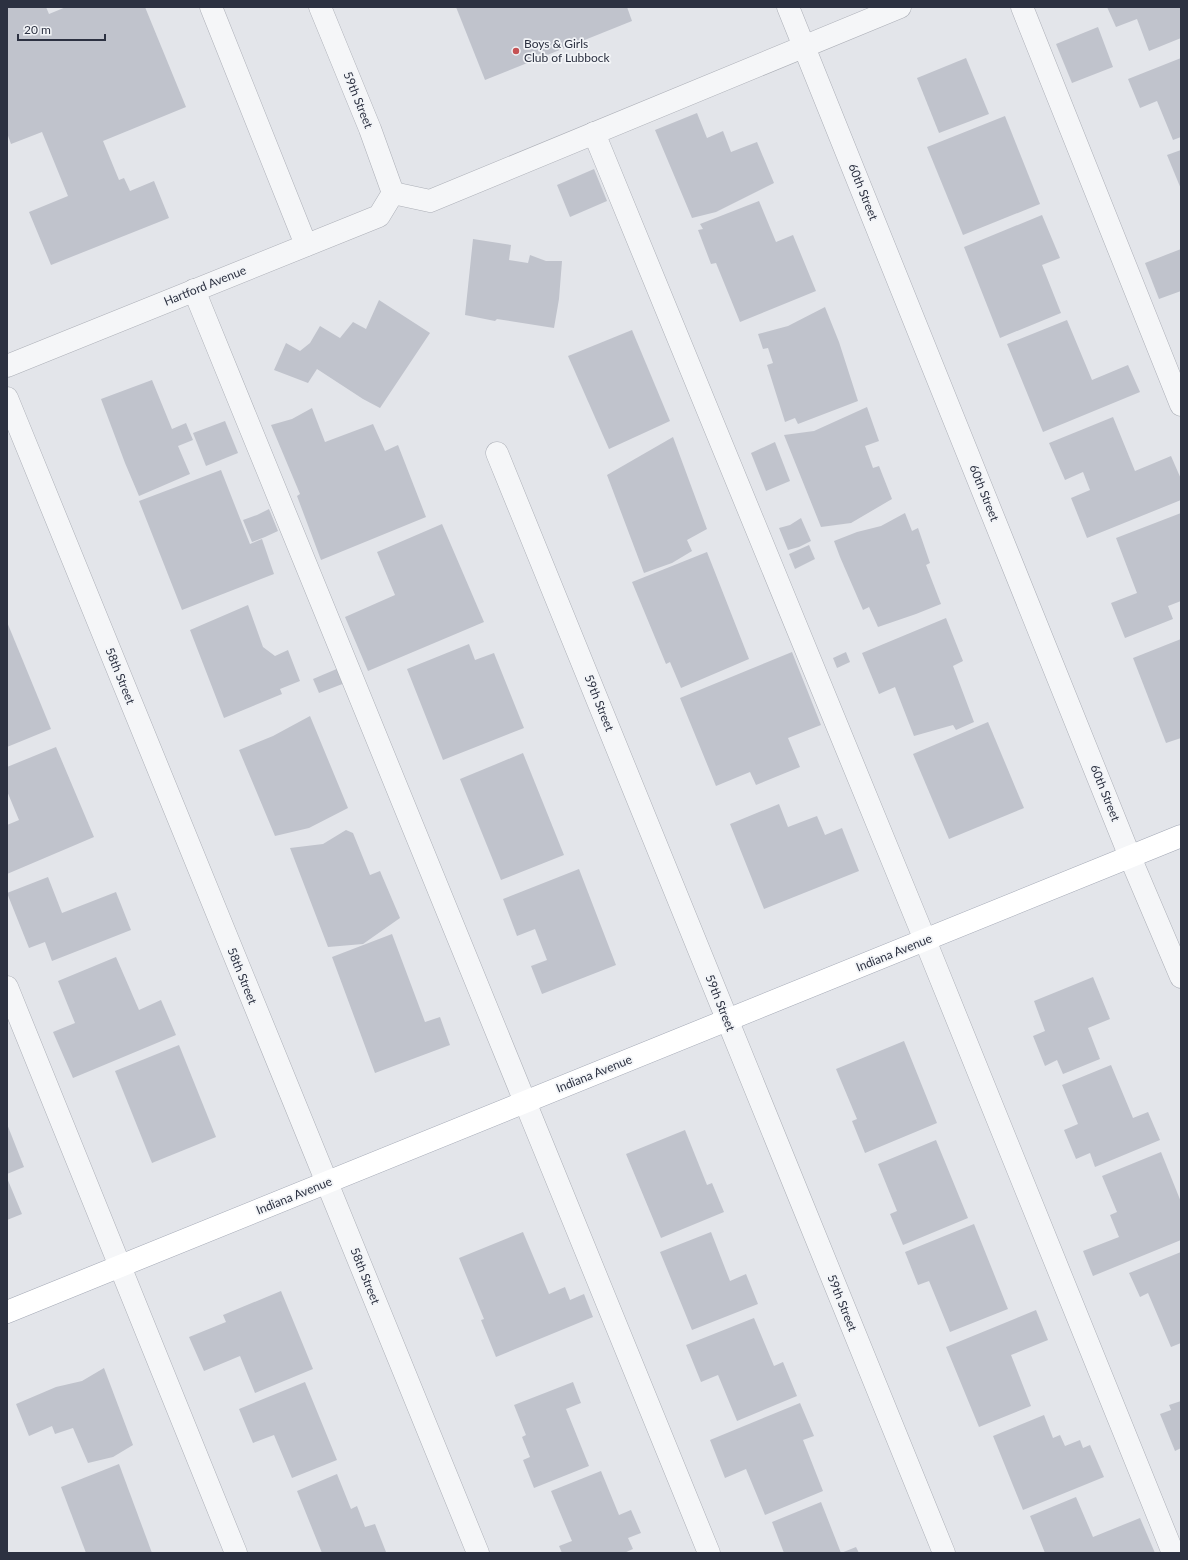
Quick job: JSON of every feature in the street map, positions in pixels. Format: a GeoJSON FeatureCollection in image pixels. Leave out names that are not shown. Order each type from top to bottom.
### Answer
{"type":"FeatureCollection","features":[{"type":"Feature","properties":{"kind":"main road","name":"Indiana Avenue"},"geometry":{"type":"LineString","coordinates":[[7,1312],[1181,836]]}},
{"type":"Feature","properties":{"kind":"street"},"geometry":{"type":"LineString","coordinates":[[211,7],[306,245]]}},
{"type":"Feature","properties":{"kind":"street","name":"59th Street"},"geometry":{"type":"LineString","coordinates":[[320,7],[370,129],[393,193]]}},
{"type":"Feature","properties":{"kind":"street","name":"60th Street"},"geometry":{"type":"LineString","coordinates":[[788,7],[1130,857],[1181,977]]}},
{"type":"Feature","properties":{"kind":"street"},"geometry":{"type":"LineString","coordinates":[[393,193],[430,201],[900,7]]}},
{"type":"Feature","properties":{"kind":"street"},"geometry":{"type":"LineString","coordinates":[[1022,7],[1181,405]]}},
{"type":"Feature","properties":{"kind":"street"},"geometry":{"type":"LineString","coordinates":[[594,133],[925,940],[1173,1553]]}},
{"type":"Feature","properties":{"kind":"street","name":"Hartford Avenue"},"geometry":{"type":"LineString","coordinates":[[7,366],[379,216],[393,193]]}},
{"type":"Feature","properties":{"kind":"street"},"geometry":{"type":"LineString","coordinates":[[194,290],[709,1553]]}},
{"type":"Feature","properties":{"kind":"street","name":"58th Street"},"geometry":{"type":"LineString","coordinates":[[7,398],[478,1553]]}},
{"type":"Feature","properties":{"kind":"street","name":"59th Street"},"geometry":{"type":"LineString","coordinates":[[497,453],[944,1553]]}},
{"type":"Feature","properties":{"kind":"street"},"geometry":{"type":"LineString","coordinates":[[7,987],[236,1553]]}},
{"type":"Feature","properties":{"kind":"building"},"geometry":{"type":"Polygon","coordinates":[[[7,7],[46,7],[49,14],[66,7],[145,7],[186,107],[103,141],[119,180],[124,178],[130,191],[154,181],[169,218],[51,265],[29,212],[68,196],[42,132],[11,144],[7,133],[7,7]]]}},
{"type":"Feature","properties":{"kind":"building","name":"Boys & Girls Club of Lubbock"},"geometry":{"type":"Polygon","coordinates":[[[456,7],[627,7],[632,21],[485,80],[456,7]]]}},
{"type":"Feature","properties":{"kind":"building"},"geometry":{"type":"Polygon","coordinates":[[[1107,7],[1181,7],[1181,38],[1149,51],[1137,19],[1116,27],[1107,7]]]}},
{"type":"Feature","properties":{"kind":"building"},"geometry":{"type":"Polygon","coordinates":[[[1098,27],[1113,67],[1072,83],[1056,44],[1098,27]]]}},
{"type":"Feature","properties":{"kind":"building"},"geometry":{"type":"Polygon","coordinates":[[[966,58],[989,114],[939,133],[917,78],[966,58]]]}},
{"type":"Feature","properties":{"kind":"building"},"geometry":{"type":"Polygon","coordinates":[[[1181,58],[1181,137],[1173,140],[1157,101],[1140,108],[1128,79],[1181,58]]]}},
{"type":"Feature","properties":{"kind":"building"},"geometry":{"type":"Polygon","coordinates":[[[697,113],[707,138],[723,131],[731,152],[757,142],[774,183],[716,212],[692,218],[655,130],[697,113]]]}},
{"type":"Feature","properties":{"kind":"building"},"geometry":{"type":"Polygon","coordinates":[[[1005,116],[1040,204],[963,235],[927,147],[1005,116]]]}},
{"type":"Feature","properties":{"kind":"building"},"geometry":{"type":"Polygon","coordinates":[[[1181,150],[1181,189],[1167,155],[1181,150]]]}},
{"type":"Feature","properties":{"kind":"building"},"geometry":{"type":"Polygon","coordinates":[[[594,169],[607,201],[570,217],[557,185],[594,169]]]}},
{"type":"Feature","properties":{"kind":"building"},"geometry":{"type":"Polygon","coordinates":[[[759,201],[776,242],[793,235],[816,291],[740,322],[716,263],[711,264],[698,230],[703,229],[700,224],[759,201]]]}},
{"type":"Feature","properties":{"kind":"building"},"geometry":{"type":"Polygon","coordinates":[[[1042,215],[1060,258],[1042,265],[1061,313],[1000,338],[964,247],[1042,215]]]}},
{"type":"Feature","properties":{"kind":"building"},"geometry":{"type":"Polygon","coordinates":[[[473,239],[511,245],[509,260],[528,263],[530,255],[546,261],[562,261],[559,299],[554,328],[497,319],[495,321],[465,315],[473,239]]]}},
{"type":"Feature","properties":{"kind":"building"},"geometry":{"type":"Polygon","coordinates":[[[1181,249],[1181,291],[1159,299],[1145,263],[1181,249]]]}},
{"type":"Feature","properties":{"kind":"building"},"geometry":{"type":"Polygon","coordinates":[[[379,300],[430,333],[380,408],[363,399],[317,369],[308,383],[274,370],[286,343],[300,351],[310,343],[320,326],[340,338],[353,322],[366,329],[379,300]]]}},
{"type":"Feature","properties":{"kind":"building"},"geometry":{"type":"Polygon","coordinates":[[[825,307],[839,342],[858,401],[798,424],[795,418],[785,422],[767,365],[773,363],[768,348],[763,349],[758,334],[788,326],[825,307]]]}},
{"type":"Feature","properties":{"kind":"building"},"geometry":{"type":"Polygon","coordinates":[[[1067,320],[1092,380],[1128,365],[1140,392],[1043,432],[1007,344],[1067,320]]]}},
{"type":"Feature","properties":{"kind":"building"},"geometry":{"type":"Polygon","coordinates":[[[632,330],[670,421],[609,449],[568,356],[632,330]]]}},
{"type":"Feature","properties":{"kind":"building"},"geometry":{"type":"Polygon","coordinates":[[[152,380],[172,429],[186,423],[193,440],[178,446],[190,474],[139,496],[101,399],[152,380]]]}},
{"type":"Feature","properties":{"kind":"building"},"geometry":{"type":"Polygon","coordinates":[[[867,407],[879,441],[865,446],[873,468],[879,466],[892,499],[851,523],[821,527],[784,435],[814,431],[867,407]]]}},
{"type":"Feature","properties":{"kind":"building"},"geometry":{"type":"Polygon","coordinates":[[[312,408],[325,442],[373,424],[385,451],[398,445],[426,517],[321,560],[297,496],[300,494],[271,425],[292,419],[312,408]]]}},
{"type":"Feature","properties":{"kind":"building"},"geometry":{"type":"Polygon","coordinates":[[[1113,417],[1135,471],[1171,456],[1181,479],[1181,500],[1087,538],[1071,498],[1090,490],[1083,472],[1065,480],[1049,443],[1113,417]]]}},
{"type":"Feature","properties":{"kind":"building"},"geometry":{"type":"Polygon","coordinates":[[[225,421],[238,453],[206,466],[193,433],[225,421]]]}},
{"type":"Feature","properties":{"kind":"building"},"geometry":{"type":"Polygon","coordinates":[[[673,437],[707,529],[687,540],[692,551],[672,563],[644,573],[607,475],[673,437]]]}},
{"type":"Feature","properties":{"kind":"building"},"geometry":{"type":"Polygon","coordinates":[[[775,442],[790,481],[766,491],[751,453],[775,442]]]}},
{"type":"Feature","properties":{"kind":"building"},"geometry":{"type":"Polygon","coordinates":[[[221,470],[250,544],[262,539],[274,574],[182,610],[139,501],[221,470]]]}},
{"type":"Feature","properties":{"kind":"building"},"geometry":{"type":"Polygon","coordinates":[[[269,509],[278,531],[252,542],[243,520],[269,509]]]}},
{"type":"Feature","properties":{"kind":"building"},"geometry":{"type":"Polygon","coordinates":[[[905,513],[912,531],[918,528],[930,563],[926,565],[941,604],[878,627],[869,607],[863,610],[834,541],[857,532],[881,526],[905,513]]]}},
{"type":"Feature","properties":{"kind":"building"},"geometry":{"type":"Polygon","coordinates":[[[1181,513],[1181,601],[1168,606],[1173,619],[1125,638],[1111,603],[1137,593],[1116,538],[1181,513]]]}},
{"type":"Feature","properties":{"kind":"building"},"geometry":{"type":"Polygon","coordinates":[[[801,518],[811,541],[799,547],[788,550],[779,528],[790,525],[801,518]]]}},
{"type":"Feature","properties":{"kind":"building"},"geometry":{"type":"Polygon","coordinates":[[[442,524],[484,622],[368,671],[345,617],[395,595],[377,552],[442,524]]]}},
{"type":"Feature","properties":{"kind":"building"},"geometry":{"type":"Polygon","coordinates":[[[809,545],[815,559],[795,569],[789,554],[809,545]]]}},
{"type":"Feature","properties":{"kind":"building"},"geometry":{"type":"Polygon","coordinates":[[[707,552],[749,659],[681,688],[670,662],[666,664],[632,582],[707,552]]]}},
{"type":"Feature","properties":{"kind":"building"},"geometry":{"type":"Polygon","coordinates":[[[248,605],[263,647],[275,656],[288,650],[300,681],[280,689],[282,694],[224,718],[190,630],[248,605]]]}},
{"type":"Feature","properties":{"kind":"building"},"geometry":{"type":"Polygon","coordinates":[[[946,618],[963,661],[953,666],[974,722],[956,730],[953,725],[914,736],[895,687],[879,694],[862,653],[946,618]]]}},
{"type":"Feature","properties":{"kind":"building"},"geometry":{"type":"Polygon","coordinates":[[[7,622],[51,729],[7,747],[7,622]]]}},
{"type":"Feature","properties":{"kind":"building"},"geometry":{"type":"Polygon","coordinates":[[[1181,639],[1181,738],[1166,743],[1133,658],[1181,639]]]}},
{"type":"Feature","properties":{"kind":"building"},"geometry":{"type":"Polygon","coordinates":[[[469,644],[475,660],[494,653],[524,728],[443,760],[407,669],[469,644]]]}},
{"type":"Feature","properties":{"kind":"building"},"geometry":{"type":"Polygon","coordinates":[[[792,652],[821,725],[788,738],[800,767],[756,785],[750,772],[716,786],[680,698],[792,652]]]}},
{"type":"Feature","properties":{"kind":"building"},"geometry":{"type":"Polygon","coordinates":[[[846,652],[850,662],[837,668],[833,658],[846,652]]]}},
{"type":"Feature","properties":{"kind":"building"},"geometry":{"type":"Polygon","coordinates":[[[339,668],[345,683],[319,693],[313,679],[339,668]]]}},
{"type":"Feature","properties":{"kind":"building"},"geometry":{"type":"Polygon","coordinates":[[[310,716],[348,808],[309,828],[275,836],[239,750],[273,736],[310,716]]]}},
{"type":"Feature","properties":{"kind":"building"},"geometry":{"type":"Polygon","coordinates":[[[988,722],[1024,808],[949,839],[913,754],[988,722]]]}},
{"type":"Feature","properties":{"kind":"building"},"geometry":{"type":"Polygon","coordinates":[[[56,747],[94,837],[7,874],[7,825],[19,820],[7,791],[7,767],[56,747]]]}},
{"type":"Feature","properties":{"kind":"building"},"geometry":{"type":"Polygon","coordinates":[[[523,753],[564,855],[501,880],[460,779],[523,753]]]}},
{"type":"Feature","properties":{"kind":"building"},"geometry":{"type":"Polygon","coordinates":[[[779,804],[788,827],[817,816],[825,835],[842,828],[859,871],[764,909],[730,824],[779,804]]]}},
{"type":"Feature","properties":{"kind":"building"},"geometry":{"type":"Polygon","coordinates":[[[346,830],[353,833],[370,875],[380,871],[400,918],[363,944],[328,947],[290,848],[323,844],[346,830]]]}},
{"type":"Feature","properties":{"kind":"building"},"geometry":{"type":"Polygon","coordinates":[[[579,869],[616,965],[542,994],[531,966],[547,960],[535,929],[517,936],[503,899],[579,869]]]}},
{"type":"Feature","properties":{"kind":"building"},"geometry":{"type":"Polygon","coordinates":[[[48,877],[62,913],[116,892],[131,930],[52,961],[45,942],[29,948],[7,893],[48,877]]]}},
{"type":"Feature","properties":{"kind":"building"},"geometry":{"type":"Polygon","coordinates":[[[392,934],[425,1022],[440,1017],[450,1045],[375,1073],[332,957],[392,934]]]}},
{"type":"Feature","properties":{"kind":"building"},"geometry":{"type":"Polygon","coordinates":[[[116,957],[139,1010],[161,1000],[176,1035],[73,1078],[53,1032],[75,1023],[58,981],[116,957]]]}},
{"type":"Feature","properties":{"kind":"building"},"geometry":{"type":"Polygon","coordinates":[[[1093,977],[1110,1019],[1088,1028],[1100,1059],[1063,1074],[1057,1060],[1045,1066],[1033,1036],[1045,1031],[1034,1001],[1093,977]]]}},
{"type":"Feature","properties":{"kind":"building"},"geometry":{"type":"Polygon","coordinates":[[[904,1041],[937,1123],[865,1153],[852,1121],[857,1119],[836,1069],[904,1041]]]}},
{"type":"Feature","properties":{"kind":"building"},"geometry":{"type":"Polygon","coordinates":[[[179,1045],[216,1137],[152,1163],[115,1071],[179,1045]]]}},
{"type":"Feature","properties":{"kind":"building"},"geometry":{"type":"Polygon","coordinates":[[[1111,1065],[1133,1118],[1148,1112],[1160,1140],[1095,1167],[1090,1153],[1076,1159],[1064,1130],[1078,1124],[1062,1085],[1111,1065]]]}},
{"type":"Feature","properties":{"kind":"building"},"geometry":{"type":"Polygon","coordinates":[[[7,1124],[24,1167],[7,1174],[7,1124]]]}},
{"type":"Feature","properties":{"kind":"building"},"geometry":{"type":"Polygon","coordinates":[[[685,1130],[707,1185],[712,1183],[724,1212],[661,1238],[626,1154],[685,1130]]]}},
{"type":"Feature","properties":{"kind":"building"},"geometry":{"type":"Polygon","coordinates":[[[936,1140],[968,1218],[903,1245],[890,1214],[897,1211],[878,1164],[936,1140]]]}},
{"type":"Feature","properties":{"kind":"building"},"geometry":{"type":"Polygon","coordinates":[[[1161,1152],[1181,1202],[1181,1240],[1093,1276],[1083,1251],[1119,1237],[1110,1215],[1117,1212],[1102,1176],[1161,1152]]]}},
{"type":"Feature","properties":{"kind":"building"},"geometry":{"type":"Polygon","coordinates":[[[7,1178],[22,1214],[7,1220],[7,1178]]]}},
{"type":"Feature","properties":{"kind":"building"},"geometry":{"type":"Polygon","coordinates":[[[974,1224],[1008,1309],[950,1332],[929,1281],[918,1285],[905,1252],[974,1224]]]}},
{"type":"Feature","properties":{"kind":"building"},"geometry":{"type":"Polygon","coordinates":[[[523,1232],[549,1294],[565,1287],[570,1300],[584,1294],[593,1317],[496,1357],[481,1320],[484,1319],[459,1258],[523,1232]]]}},
{"type":"Feature","properties":{"kind":"building"},"geometry":{"type":"Polygon","coordinates":[[[711,1232],[730,1281],[746,1274],[758,1304],[692,1330],[660,1252],[711,1232]]]}},
{"type":"Feature","properties":{"kind":"building"},"geometry":{"type":"Polygon","coordinates":[[[1181,1252],[1181,1343],[1171,1347],[1148,1293],[1140,1297],[1129,1273],[1181,1252]]]}},
{"type":"Feature","properties":{"kind":"building"},"geometry":{"type":"Polygon","coordinates":[[[281,1291],[313,1369],[255,1393],[240,1356],[204,1371],[189,1337],[226,1322],[223,1315],[281,1291]]]}},
{"type":"Feature","properties":{"kind":"building"},"geometry":{"type":"Polygon","coordinates":[[[1036,1310],[1048,1340],[1011,1355],[1031,1406],[979,1427],[946,1347],[1036,1310]]]}},
{"type":"Feature","properties":{"kind":"building"},"geometry":{"type":"Polygon","coordinates":[[[754,1318],[774,1366],[783,1362],[797,1396],[737,1421],[718,1375],[701,1382],[686,1345],[754,1318]]]}},
{"type":"Feature","properties":{"kind":"building"},"geometry":{"type":"Polygon","coordinates":[[[104,1368],[133,1445],[113,1457],[88,1463],[73,1428],[55,1434],[52,1426],[29,1436],[16,1404],[56,1387],[82,1381],[104,1368]]]}},
{"type":"Feature","properties":{"kind":"building"},"geometry":{"type":"Polygon","coordinates":[[[305,1382],[337,1460],[292,1478],[274,1435],[253,1443],[239,1409],[305,1382]]]}},
{"type":"Feature","properties":{"kind":"building"},"geometry":{"type":"Polygon","coordinates":[[[573,1382],[581,1403],[566,1409],[589,1466],[534,1488],[523,1460],[530,1457],[522,1437],[526,1435],[514,1405],[573,1382]]]}},
{"type":"Feature","properties":{"kind":"building"},"geometry":{"type":"Polygon","coordinates":[[[1181,1401],[1181,1448],[1175,1451],[1160,1414],[1171,1410],[1169,1405],[1181,1401]]]}},
{"type":"Feature","properties":{"kind":"building"},"geometry":{"type":"Polygon","coordinates":[[[800,1403],[814,1436],[803,1440],[823,1491],[765,1515],[746,1469],[725,1478],[710,1440],[800,1403]]]}},
{"type":"Feature","properties":{"kind":"building"},"geometry":{"type":"Polygon","coordinates":[[[1044,1415],[1053,1438],[1060,1435],[1065,1446],[1080,1440],[1083,1448],[1090,1445],[1104,1477],[1023,1510],[993,1436],[1044,1415]]]}},
{"type":"Feature","properties":{"kind":"building"},"geometry":{"type":"Polygon","coordinates":[[[119,1464],[152,1553],[86,1553],[61,1487],[119,1464]]]}},
{"type":"Feature","properties":{"kind":"building"},"geometry":{"type":"Polygon","coordinates":[[[601,1471],[619,1515],[631,1510],[641,1533],[628,1538],[633,1549],[624,1553],[562,1553],[559,1546],[572,1541],[551,1491],[601,1471]]]}},
{"type":"Feature","properties":{"kind":"building"},"geometry":{"type":"Polygon","coordinates":[[[337,1474],[351,1509],[357,1506],[365,1527],[375,1524],[386,1552],[322,1553],[297,1491],[337,1474]]]}},
{"type":"Feature","properties":{"kind":"building"},"geometry":{"type":"Polygon","coordinates":[[[1076,1497],[1093,1537],[1140,1518],[1155,1553],[1045,1553],[1030,1516],[1076,1497]]]}},
{"type":"Feature","properties":{"kind":"building"},"geometry":{"type":"Polygon","coordinates":[[[821,1502],[841,1553],[784,1553],[772,1522],[821,1502]]]}},
{"type":"Feature","properties":{"kind":"building"},"geometry":{"type":"Polygon","coordinates":[[[856,1547],[859,1553],[841,1553],[856,1547]]]}},
{"type":"Feature","properties":{"kind":"place","name":"Boys & Girls Club of Lubbock"},"geometry":{"type":"Point","coordinates":[516,51]}}]}
